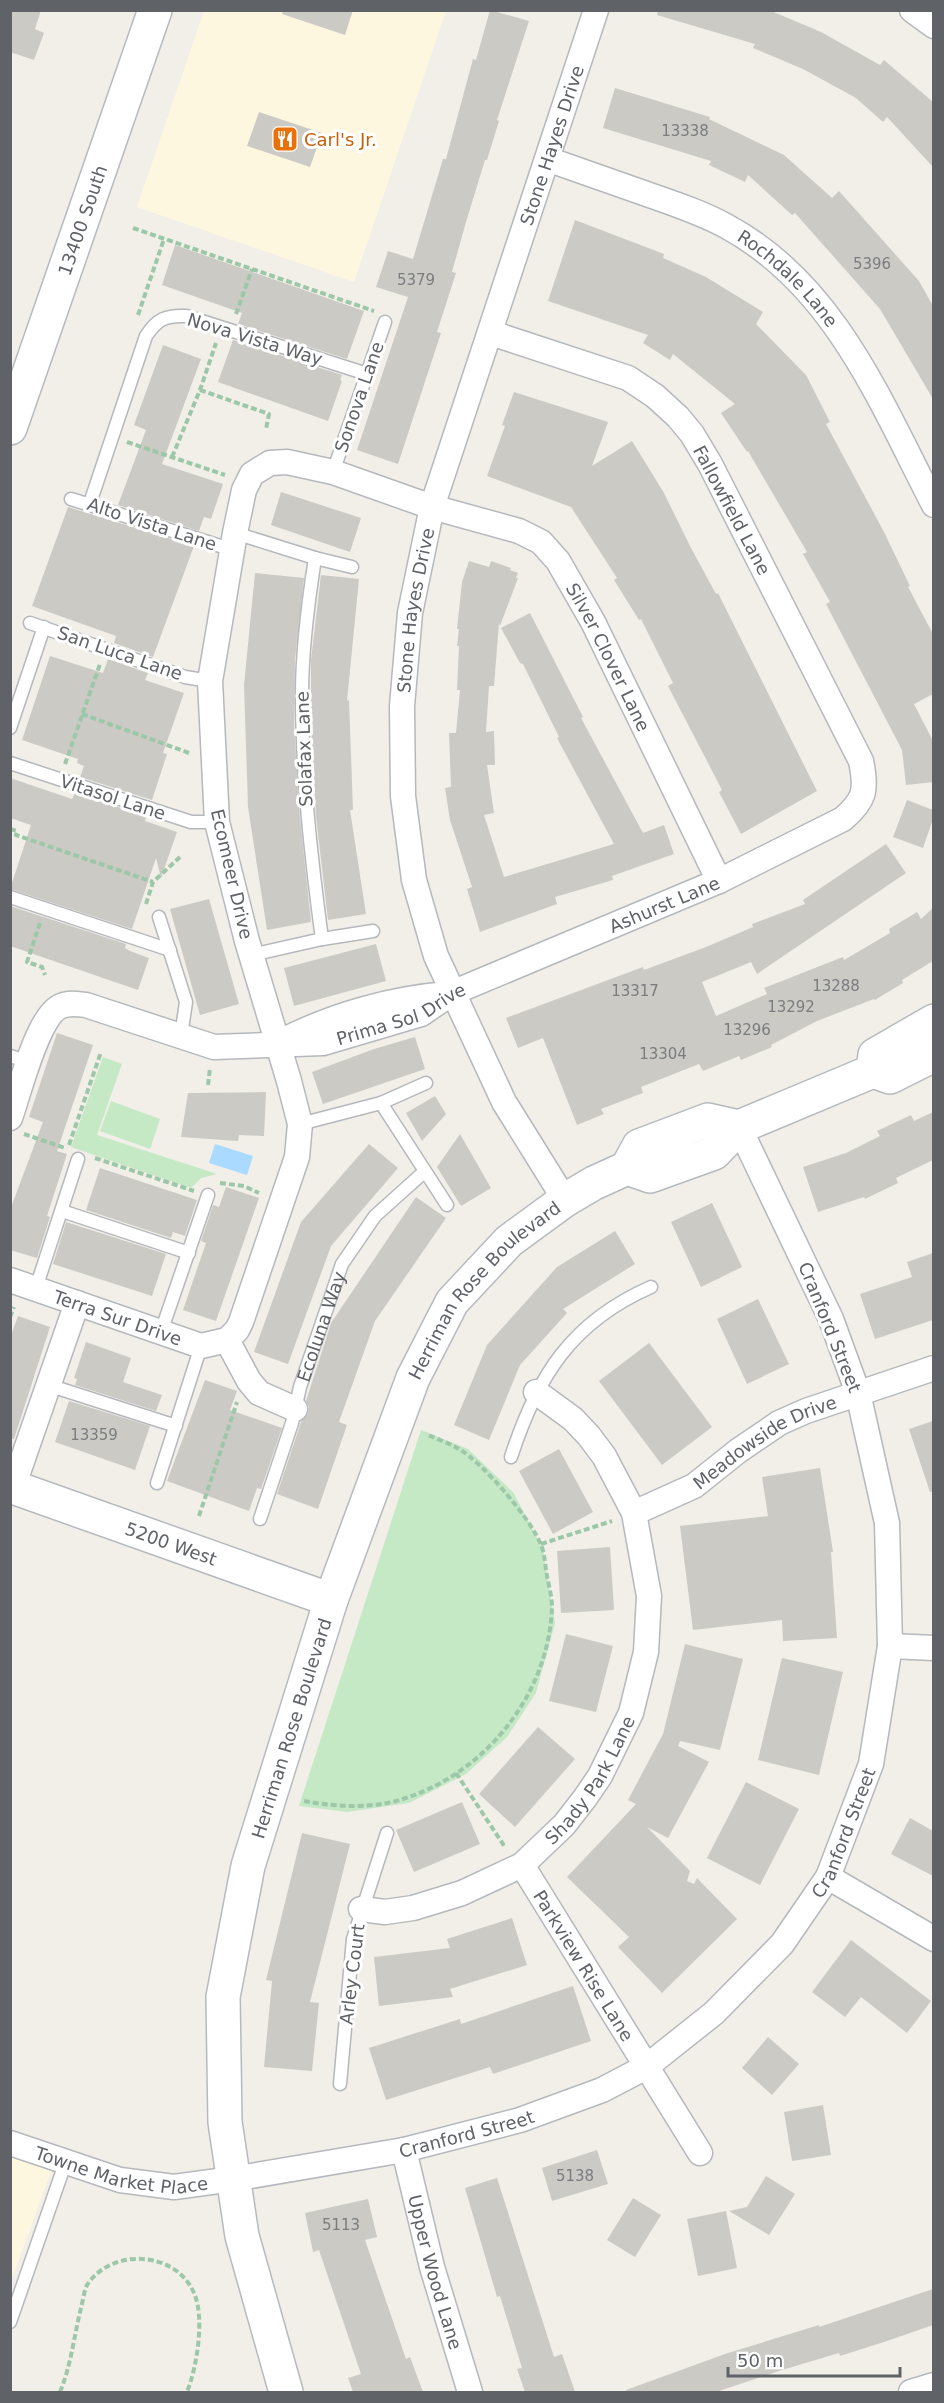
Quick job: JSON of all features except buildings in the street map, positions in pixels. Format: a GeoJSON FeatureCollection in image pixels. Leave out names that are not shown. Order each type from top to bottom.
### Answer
{"type":"FeatureCollection","features":[{"type":"Feature","properties":{"kind":"street","name":"13400 South"},"geometry":{"type":"LineString","coordinates":[[10,428],[155,10]]}},
{"type":"Feature","properties":{"kind":"street","name":"Stone Hayes Drive"},"geometry":{"type":"LineString","coordinates":[[565,1200],[504,1102],[436,956],[414,880],[403,796],[402,706],[410,613],[432,507],[596,10]]}},
{"type":"Feature","properties":{"kind":"street"},"geometry":{"type":"LineString","coordinates":[[912,10],[933,27]]}},
{"type":"Feature","properties":{"kind":"street","name":"Rochdale Lane"},"geometry":{"type":"LineString","coordinates":[[547,159],[698,213],[727,226],[765,252],[791,274],[833,322],[859,359],[933,505]]}},
{"type":"Feature","properties":{"kind":"street","name":"Fallowfield Lane"},"geometry":{"type":"LineString","coordinates":[[490,333],[628,378],[655,396],[678,417],[710,464],[861,761],[865,778],[864,794]]}},
{"type":"Feature","properties":{"kind":"street","name":"Ecomeer Drive"},"geometry":{"type":"LineString","coordinates":[[226,1340],[237,1330],[241,1322],[297,1157],[300,1124],[251,955],[217,822],[210,681],[244,490],[252,474],[270,463],[287,462],[333,472],[432,507]]}},
{"type":"Feature","properties":{"kind":"street","name":"Silver Clover Lane"},"geometry":{"type":"LineString","coordinates":[[432,507],[519,531],[542,542],[558,561],[593,622],[719,881]]}},
{"type":"Feature","properties":{"kind":"street","name":"Ashurst Lane"},"geometry":{"type":"LineString","coordinates":[[452,993],[719,881],[843,819],[855,808],[864,794]]}},
{"type":"Feature","properties":{"kind":"street","name":"Prima Sol Drive"},"geometry":{"type":"LineString","coordinates":[[20,1059],[57,1008],[68,1003],[86,1005],[214,1047],[323,1043],[421,1014],[452,993]]}},
{"type":"Feature","properties":{"kind":"street"},"geometry":{"type":"LineString","coordinates":[[873,1071],[875,1055],[933,1021]]}},
{"type":"Feature","properties":{"kind":"street"},"geometry":{"type":"LineString","coordinates":[[739,1127],[873,1071],[890,1077],[933,1055]]}},
{"type":"Feature","properties":{"kind":"street"},"geometry":{"type":"LineString","coordinates":[[17,1126],[20,1059]]}},
{"type":"Feature","properties":{"kind":"street","name":"Herriman Rose Boulevard"},"geometry":{"type":"LineString","coordinates":[[286,2392],[242,2236],[233,2179],[225,2122],[224,1997],[248,1866],[330,1600],[413,1377],[452,1302],[509,1240],[565,1200],[594,1183],[627,1168],[639,1146],[708,1120],[739,1127]]}},
{"type":"Feature","properties":{"kind":"street","name":"Cranford Street"},"geometry":{"type":"LineString","coordinates":[[233,2179],[404,2150],[520,2120],[602,2090],[646,2067],[714,2013],[782,1944],[828,1877],[871,1764],[890,1646],[887,1523],[858,1393],[831,1319],[739,1127]]}},
{"type":"Feature","properties":{"kind":"street","name":"Terra Sur Drive"},"geometry":{"type":"LineString","coordinates":[[10,1280],[201,1346],[226,1340]]}},
{"type":"Feature","properties":{"kind":"street"},"geometry":{"type":"LineString","coordinates":[[12,1487],[77,1303]]}},
{"type":"Feature","properties":{"kind":"street"},"geometry":{"type":"LineString","coordinates":[[226,1340],[249,1381],[259,1393],[295,1409]]}},
{"type":"Feature","properties":{"kind":"street","name":"Meadowside Drive"},"geometry":{"type":"LineString","coordinates":[[625,1516],[694,1486],[738,1451],[779,1423],[806,1411],[933,1368]]}},
{"type":"Feature","properties":{"kind":"street","name":"Shady Park Lane"},"geometry":{"type":"LineString","coordinates":[[361,1909],[385,1912],[413,1908],[462,1893],[564,1825],[585,1798],[609,1759],[631,1713],[646,1652],[650,1596],[604,1456],[573,1419],[536,1392]]}},
{"type":"Feature","properties":{"kind":"street","name":"5200 West"},"geometry":{"type":"LineString","coordinates":[[12,1487],[330,1600]]}},
{"type":"Feature","properties":{"kind":"street"},"geometry":{"type":"LineString","coordinates":[[890,1646],[933,1648]]}},
{"type":"Feature","properties":{"kind":"street","name":"Parkview Rise Lane"},"geometry":{"type":"LineString","coordinates":[[515,1857],[630,2037],[646,2067],[700,2153]]}},
{"type":"Feature","properties":{"kind":"street"},"geometry":{"type":"LineString","coordinates":[[828,1877],[933,1939]]}},
{"type":"Feature","properties":{"kind":"street","name":"Towne Market Place"},"geometry":{"type":"LineString","coordinates":[[10,2143],[120,2180],[174,2187],[233,2179]]}},
{"type":"Feature","properties":{"kind":"street","name":"Upper Wood Lane"},"geometry":{"type":"LineString","coordinates":[[404,2150],[432,2267],[470,2392]]}},
{"type":"Feature","properties":{"kind":"lane","name":"Nova Vista Way"},"geometry":{"type":"LineString","coordinates":[[90,503],[146,336],[155,322],[169,315],[195,318],[367,374]]}},
{"type":"Feature","properties":{"kind":"lane","name":"Sonova Lane"},"geometry":{"type":"LineString","coordinates":[[333,472],[367,374],[382,319]]}},
{"type":"Feature","properties":{"kind":"lane","name":"Alto Vista Lane"},"geometry":{"type":"LineString","coordinates":[[71,499],[234,541],[352,567]]}},
{"type":"Feature","properties":{"kind":"lane","name":"Solafax Lane"},"geometry":{"type":"LineString","coordinates":[[315,558],[306,624],[302,692],[308,837],[322,939]]}},
{"type":"Feature","properties":{"kind":"lane","name":"San Luca Lane"},"geometry":{"type":"LineString","coordinates":[[30,623],[185,677],[210,681]]}},
{"type":"Feature","properties":{"kind":"lane"},"geometry":{"type":"LineString","coordinates":[[10,729],[44,627]]}},
{"type":"Feature","properties":{"kind":"lane","name":"Vitasol Lane"},"geometry":{"type":"LineString","coordinates":[[10,763],[191,822],[217,822]]}},
{"type":"Feature","properties":{"kind":"lane"},"geometry":{"type":"LineString","coordinates":[[10,897],[170,951]]}},
{"type":"Feature","properties":{"kind":"lane"},"geometry":{"type":"LineString","coordinates":[[159,917],[186,1002],[181,1036]]}},
{"type":"Feature","properties":{"kind":"lane"},"geometry":{"type":"LineString","coordinates":[[251,955],[322,939],[373,932]]}},
{"type":"Feature","properties":{"kind":"lane"},"geometry":{"type":"LineString","coordinates":[[300,1124],[381,1103],[426,1083]]}},
{"type":"Feature","properties":{"kind":"lane"},"geometry":{"type":"LineString","coordinates":[[381,1103],[447,1206]]}},
{"type":"Feature","properties":{"kind":"lane"},"geometry":{"type":"LineString","coordinates":[[36,1288],[62,1211],[84,1158]]}},
{"type":"Feature","properties":{"kind":"lane","name":"Ecoluna Way"},"geometry":{"type":"LineString","coordinates":[[260,1519],[300,1387],[342,1264],[375,1216],[424,1172]]}},
{"type":"Feature","properties":{"kind":"lane"},"geometry":{"type":"LineString","coordinates":[[161,1332],[189,1253],[204,1191]]}},
{"type":"Feature","properties":{"kind":"lane"},"geometry":{"type":"LineString","coordinates":[[62,1211],[189,1253]]}},
{"type":"Feature","properties":{"kind":"lane"},"geometry":{"type":"LineString","coordinates":[[511,1457],[524,1418],[536,1392],[568,1343],[593,1322],[637,1293],[651,1287]]}},
{"type":"Feature","properties":{"kind":"lane"},"geometry":{"type":"LineString","coordinates":[[157,1483],[201,1346]]}},
{"type":"Feature","properties":{"kind":"lane"},"geometry":{"type":"LineString","coordinates":[[48,1385],[176,1426]]}},
{"type":"Feature","properties":{"kind":"lane","name":"Arley Court"},"geometry":{"type":"LineString","coordinates":[[340,2084],[352,1939],[387,1833]]}},
{"type":"Feature","properties":{"kind":"lane"},"geometry":{"type":"LineString","coordinates":[[10,2322],[66,2161]]}},
{"type":"Feature","properties":{"kind":"path"},"geometry":{"type":"LineString","coordinates":[[133,228],[375,311],[382,319]]}},
{"type":"Feature","properties":{"kind":"path"},"geometry":{"type":"LineString","coordinates":[[138,316],[165,238]]}},
{"type":"Feature","properties":{"kind":"path"},"geometry":{"type":"LineString","coordinates":[[235,317],[252,269]]}},
{"type":"Feature","properties":{"kind":"path"},"geometry":{"type":"LineString","coordinates":[[172,457],[200,390],[216,342]]}},
{"type":"Feature","properties":{"kind":"path"},"geometry":{"type":"LineString","coordinates":[[200,390],[269,414],[266,429]]}},
{"type":"Feature","properties":{"kind":"path"},"geometry":{"type":"LineString","coordinates":[[127,441],[234,478]]}},
{"type":"Feature","properties":{"kind":"path"},"geometry":{"type":"LineString","coordinates":[[65,766],[100,663]]}},
{"type":"Feature","properties":{"kind":"path"},"geometry":{"type":"LineString","coordinates":[[82,714],[189,753]]}},
{"type":"Feature","properties":{"kind":"path"},"geometry":{"type":"LineString","coordinates":[[10,829],[17,831],[16,835],[153,882]]}},
{"type":"Feature","properties":{"kind":"path"},"geometry":{"type":"LineString","coordinates":[[143,915],[153,882],[180,857]]}},
{"type":"Feature","properties":{"kind":"path"},"geometry":{"type":"LineString","coordinates":[[40,922],[27,962],[42,967],[45,975]]}},
{"type":"Feature","properties":{"kind":"path"},"geometry":{"type":"LineString","coordinates":[[17,1126],[68,1149],[101,1052]]}},
{"type":"Feature","properties":{"kind":"path"},"geometry":{"type":"LineString","coordinates":[[84,1158],[198,1193],[204,1191]]}},
{"type":"Feature","properties":{"kind":"path"},"geometry":{"type":"LineString","coordinates":[[213,1182],[244,1186],[260,1193]]}},
{"type":"Feature","properties":{"kind":"path"},"geometry":{"type":"LineString","coordinates":[[10,1317],[14,1307]]}},
{"type":"Feature","properties":{"kind":"path"},"geometry":{"type":"LineString","coordinates":[[199,1516],[240,1393]]}},
{"type":"Feature","properties":{"kind":"path"},"geometry":{"type":"LineString","coordinates":[[304,1802],[330,1806],[361,1806],[402,1800],[436,1785],[468,1765],[502,1735],[527,1696],[545,1658],[552,1605],[541,1544],[518,1508],[490,1475],[460,1449],[426,1434]]}},
{"type":"Feature","properties":{"kind":"path"},"geometry":{"type":"LineString","coordinates":[[541,1544],[625,1516]]}},
{"type":"Feature","properties":{"kind":"path"},"geometry":{"type":"LineString","coordinates":[[456,1773],[515,1857]]}},
{"type":"Feature","properties":{"kind":"path"},"geometry":{"type":"LineString","coordinates":[[60,2392],[66,2378],[87,2286],[106,2268],[128,2259],[153,2260],[177,2270],[194,2293],[201,2324],[187,2392]]}},
{"type":"Feature","properties":{"kind":"shaded area"},"geometry":{"type":"Polygon","coordinates":[[[204,11],[446,11],[354,282],[137,207],[204,11]]]}},
{"type":"Feature","properties":{"kind":"shaded area"},"geometry":{"type":"Polygon","coordinates":[[[11,2154],[52,2169],[11,2281],[11,2154]]]}},
{"type":"Feature","properties":{"kind":"green space"},"geometry":{"type":"Polygon","coordinates":[[[103,1057],[122,1064],[97,1135],[217,1174],[201,1178],[191,1188],[71,1147],[103,1057]]]}},
{"type":"Feature","properties":{"kind":"green space"},"geometry":{"type":"Polygon","coordinates":[[[111,1101],[160,1119],[150,1149],[100,1131],[111,1101]]]}},
{"type":"Feature","properties":{"kind":"green space"},"geometry":{"type":"Polygon","coordinates":[[[421,1430],[468,1449],[513,1492],[543,1549],[555,1623],[536,1693],[507,1737],[466,1774],[409,1803],[347,1812],[299,1806],[421,1430]]]}},
{"type":"Feature","properties":{"kind":"water"},"geometry":{"type":"Polygon","coordinates":[[[215,1144],[253,1156],[247,1175],[209,1163],[215,1144]]]}},
{"type":"Feature","properties":{"kind":"place","name":"Carl's Jr."},"geometry":{"type":"Point","coordinates":[285,139]}}]}
